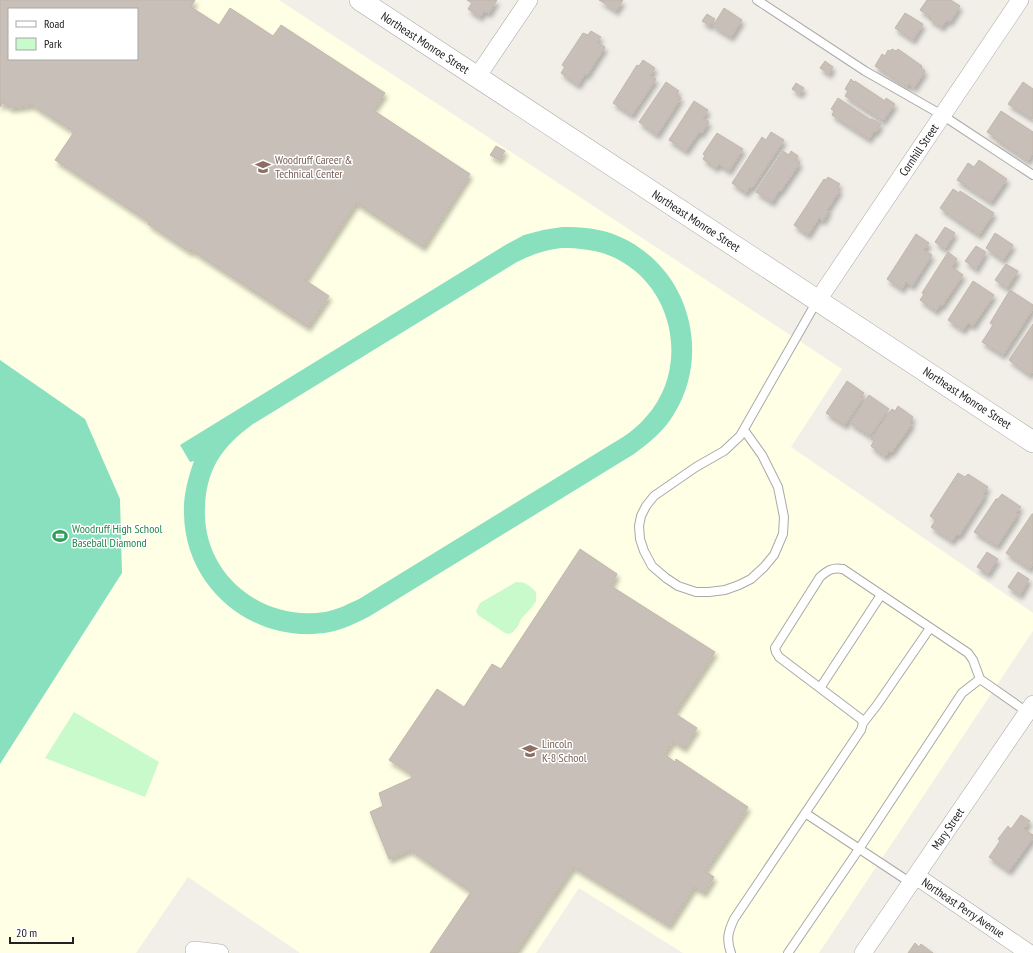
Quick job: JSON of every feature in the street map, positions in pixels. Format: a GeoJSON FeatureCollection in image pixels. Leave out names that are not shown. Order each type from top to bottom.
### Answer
{"type":"FeatureCollection","features":[{"type":"Feature","properties":{"kind":"street","name":"Northeast Monroe Street"},"geometry":{"type":"LineString","coordinates":[[360,0],[1033,442]]}},
{"type":"Feature","properties":{"kind":"street"},"geometry":{"type":"LineString","coordinates":[[477,77],[529,0]]}},
{"type":"Feature","properties":{"kind":"street","name":"Cornhill Street"},"geometry":{"type":"LineString","coordinates":[[818,300],[1020,0]]}},
{"type":"Feature","properties":{"kind":"street","name":"Mary Street"},"geometry":{"type":"LineString","coordinates":[[863,953],[1031,707]]}},
{"type":"Feature","properties":{"kind":"street","name":"Northeast Perry Avenue"},"geometry":{"type":"LineString","coordinates":[[913,880],[1029,953]]}},
{"type":"Feature","properties":{"kind":"street"},"geometry":{"type":"LineString","coordinates":[[194,950],[220,953]]}},
{"type":"Feature","properties":{"kind":"lane"},"geometry":{"type":"LineString","coordinates":[[757,0],[865,71],[942,115],[1033,175]]}},
{"type":"Feature","properties":{"kind":"lane"},"geometry":{"type":"LineString","coordinates":[[744,430],[762,456],[778,487],[784,516],[783,534],[774,555],[764,567],[751,579],[739,585],[725,590],[709,592],[696,592],[678,586],[652,566],[640,539],[640,516],[654,496],[696,467],[724,451],[740,436],[818,300]]}},
{"type":"Feature","properties":{"kind":"lane"},"geometry":{"type":"LineString","coordinates":[[863,723],[858,716],[779,657],[775,648],[820,577],[827,571],[837,568],[843,569],[968,653],[973,660],[980,679],[1031,707]]}},
{"type":"Feature","properties":{"kind":"lane"},"geometry":{"type":"LineString","coordinates":[[820,688],[882,595]]}},
{"type":"Feature","properties":{"kind":"lane"},"geometry":{"type":"LineString","coordinates":[[731,953],[728,946],[728,936],[729,929],[734,919],[861,730],[863,723],[930,628]]}},
{"type":"Feature","properties":{"kind":"lane"},"geometry":{"type":"LineString","coordinates":[[788,953],[962,693],[980,679]]}},
{"type":"Feature","properties":{"kind":"lane"},"geometry":{"type":"LineString","coordinates":[[805,813],[859,849],[913,880]]}},
{"type":"Feature","properties":{"kind":"shaded area"},"geometry":{"type":"Polygon","coordinates":[[[0,0],[279,0],[842,369],[791,447],[1033,613],[1033,631],[819,953],[683,953],[579,888],[536,953],[300,953],[188,877],[136,953],[0,953],[0,0]]]}},
{"type":"Feature","properties":{"kind":"green space"},"geometry":{"type":"Polygon","coordinates":[[[562,227],[583,228],[604,231],[618,236],[642,249],[661,267],[676,288],[686,312],[692,338],[691,364],[686,389],[674,414],[666,426],[651,441],[634,454],[370,616],[350,626],[330,632],[303,634],[276,630],[252,621],[230,607],[211,588],[197,566],[188,541],[184,514],[184,501],[188,480],[194,461],[190,462],[180,445],[507,244],[524,235],[562,227]],[[570,248],[545,251],[517,262],[253,424],[242,432],[224,450],[212,472],[207,490],[205,508],[207,532],[213,553],[225,572],[240,588],[258,601],[279,609],[301,613],[325,612],[342,607],[359,599],[623,437],[641,423],[659,398],[668,378],[671,356],[670,335],[665,314],[655,294],[642,277],[624,263],[602,253],[570,248]]]}},
{"type":"Feature","properties":{"kind":"green space","name":"Woodruff High School Baseball Diamond"},"geometry":{"type":"Polygon","coordinates":[[[0,360],[85,419],[120,499],[122,573],[0,764],[0,360]]]}},
{"type":"Feature","properties":{"kind":"green space"},"geometry":{"type":"Polygon","coordinates":[[[516,582],[525,583],[534,590],[536,592],[536,601],[521,619],[518,626],[509,634],[505,633],[478,615],[476,611],[480,603],[516,582]]]}},
{"type":"Feature","properties":{"kind":"green space"},"geometry":{"type":"Polygon","coordinates":[[[74,712],[159,762],[145,797],[45,758],[74,712]]]}},
{"type":"Feature","properties":{"kind":"building","name":"Woodruff Career & Technical Center"},"geometry":{"type":"Polygon","coordinates":[[[0,0],[195,0],[191,7],[219,25],[230,8],[273,36],[281,25],[385,93],[373,110],[470,174],[423,247],[356,203],[305,280],[329,296],[308,327],[191,250],[190,252],[148,224],[149,222],[55,160],[74,132],[32,105],[11,108],[3,103],[0,107],[0,0]]]}},
{"type":"Feature","properties":{"kind":"building"},"geometry":{"type":"Polygon","coordinates":[[[467,0],[497,0],[489,13],[484,11],[480,17],[468,9],[472,3],[467,0]]]}},
{"type":"Feature","properties":{"kind":"building"},"geometry":{"type":"Polygon","coordinates":[[[599,0],[623,0],[616,11],[599,0]]]}},
{"type":"Feature","properties":{"kind":"building"},"geometry":{"type":"Polygon","coordinates":[[[927,0],[951,0],[960,6],[950,22],[947,20],[942,27],[929,19],[931,17],[920,10],[927,0]]]}},
{"type":"Feature","properties":{"kind":"building"},"geometry":{"type":"Polygon","coordinates":[[[724,8],[742,20],[731,37],[713,26],[724,8]]]}},
{"type":"Feature","properties":{"kind":"building"},"geometry":{"type":"Polygon","coordinates":[[[905,13],[923,24],[913,40],[895,28],[905,13]]]}},
{"type":"Feature","properties":{"kind":"building"},"geometry":{"type":"Polygon","coordinates":[[[707,14],[715,19],[710,26],[702,21],[707,14]]]}},
{"type":"Feature","properties":{"kind":"building"},"geometry":{"type":"Polygon","coordinates":[[[591,31],[601,37],[597,42],[605,47],[587,75],[585,74],[578,85],[561,73],[565,67],[562,65],[583,33],[588,35],[591,31]]]}},
{"type":"Feature","properties":{"kind":"building"},"geometry":{"type":"Polygon","coordinates":[[[892,49],[896,51],[898,49],[922,66],[921,68],[925,71],[914,88],[909,84],[907,87],[875,66],[882,54],[885,56],[888,50],[890,51],[892,49]]]}},
{"type":"Feature","properties":{"kind":"building"},"geometry":{"type":"Polygon","coordinates":[[[643,60],[655,68],[650,76],[656,79],[632,115],[613,103],[637,65],[639,66],[643,60]]]}},
{"type":"Feature","properties":{"kind":"building"},"geometry":{"type":"Polygon","coordinates":[[[825,61],[833,67],[829,74],[820,68],[825,61]]]}},
{"type":"Feature","properties":{"kind":"building"},"geometry":{"type":"Polygon","coordinates":[[[851,79],[885,101],[886,98],[895,104],[883,121],[845,96],[848,91],[845,89],[851,79]]]}},
{"type":"Feature","properties":{"kind":"building"},"geometry":{"type":"Polygon","coordinates":[[[666,82],[679,91],[676,95],[681,98],[657,135],[639,122],[666,82]]]}},
{"type":"Feature","properties":{"kind":"building"},"geometry":{"type":"Polygon","coordinates":[[[1023,82],[1033,89],[1033,119],[1008,104],[1023,82]]]}},
{"type":"Feature","properties":{"kind":"building"},"geometry":{"type":"Polygon","coordinates":[[[796,83],[804,88],[800,94],[792,89],[796,83]]]}},
{"type":"Feature","properties":{"kind":"building"},"geometry":{"type":"Polygon","coordinates":[[[838,98],[871,120],[872,119],[881,124],[869,139],[832,115],[834,111],[831,109],[838,98]]]}},
{"type":"Feature","properties":{"kind":"building"},"geometry":{"type":"Polygon","coordinates":[[[694,101],[708,110],[703,118],[709,122],[701,134],[699,132],[686,151],[669,140],[694,101]]]}},
{"type":"Feature","properties":{"kind":"building"},"geometry":{"type":"Polygon","coordinates":[[[1001,111],[1033,132],[1033,153],[1028,161],[987,132],[1001,111]]]}},
{"type":"Feature","properties":{"kind":"building"},"geometry":{"type":"Polygon","coordinates":[[[771,132],[784,140],[752,188],[750,187],[746,193],[732,183],[762,137],[766,140],[771,132]]]}},
{"type":"Feature","properties":{"kind":"building"},"geometry":{"type":"Polygon","coordinates":[[[717,133],[743,149],[729,171],[719,164],[716,168],[703,159],[705,156],[703,154],[717,133]]]}},
{"type":"Feature","properties":{"kind":"building"},"geometry":{"type":"Polygon","coordinates":[[[496,146],[505,151],[499,160],[490,155],[496,146]]]}},
{"type":"Feature","properties":{"kind":"building"},"geometry":{"type":"Polygon","coordinates":[[[783,151],[789,155],[791,151],[798,156],[796,160],[800,163],[772,202],[756,192],[783,151]]]}},
{"type":"Feature","properties":{"kind":"building"},"geometry":{"type":"Polygon","coordinates":[[[979,160],[1007,179],[991,202],[957,180],[968,163],[974,167],[979,160]]]}},
{"type":"Feature","properties":{"kind":"building"},"geometry":{"type":"Polygon","coordinates":[[[828,177],[840,184],[837,188],[840,190],[827,210],[829,211],[823,221],[819,218],[808,235],[794,225],[824,179],[826,180],[828,177]]]}},
{"type":"Feature","properties":{"kind":"building"},"geometry":{"type":"Polygon","coordinates":[[[953,189],[959,193],[960,191],[994,213],[979,235],[940,208],[953,189]]]}},
{"type":"Feature","properties":{"kind":"building"},"geometry":{"type":"Polygon","coordinates":[[[945,227],[955,233],[945,249],[935,242],[945,227]]]}},
{"type":"Feature","properties":{"kind":"building"},"geometry":{"type":"Polygon","coordinates":[[[995,233],[1013,245],[1003,260],[986,248],[995,233]]]}},
{"type":"Feature","properties":{"kind":"building"},"geometry":{"type":"Polygon","coordinates":[[[916,234],[929,243],[924,250],[932,255],[912,286],[906,282],[902,289],[887,279],[916,234]]]}},
{"type":"Feature","properties":{"kind":"building"},"geometry":{"type":"Polygon","coordinates":[[[976,246],[986,252],[976,269],[965,261],[976,246]]]}},
{"type":"Feature","properties":{"kind":"building"},"geometry":{"type":"Polygon","coordinates":[[[948,252],[957,259],[952,267],[963,275],[942,306],[940,305],[936,311],[920,300],[924,294],[922,293],[948,252]]]}},
{"type":"Feature","properties":{"kind":"building"},"geometry":{"type":"Polygon","coordinates":[[[1006,264],[1018,271],[1007,288],[995,280],[1006,264]]]}},
{"type":"Feature","properties":{"kind":"building"},"geometry":{"type":"Polygon","coordinates":[[[973,281],[994,295],[973,326],[968,323],[963,330],[948,320],[973,281]]]}},
{"type":"Feature","properties":{"kind":"building"},"geometry":{"type":"Polygon","coordinates":[[[1010,290],[1033,305],[1033,309],[1003,355],[982,342],[993,325],[990,323],[1010,290]]]}},
{"type":"Feature","properties":{"kind":"building"},"geometry":{"type":"Polygon","coordinates":[[[1033,324],[1033,371],[1030,375],[1009,360],[1033,324]]]}},
{"type":"Feature","properties":{"kind":"building"},"geometry":{"type":"Polygon","coordinates":[[[847,381],[864,393],[861,397],[863,398],[845,425],[826,413],[847,381]]]}},
{"type":"Feature","properties":{"kind":"building"},"geometry":{"type":"Polygon","coordinates":[[[869,395],[889,409],[870,436],[850,423],[869,395]]]}},
{"type":"Feature","properties":{"kind":"building"},"geometry":{"type":"Polygon","coordinates":[[[898,406],[913,417],[910,422],[912,424],[891,453],[889,451],[885,457],[871,446],[874,441],[871,439],[892,409],[895,411],[898,406]]]}},
{"type":"Feature","properties":{"kind":"building"},"geometry":{"type":"Polygon","coordinates":[[[958,473],[965,477],[968,474],[988,487],[983,494],[985,495],[959,536],[957,534],[952,541],[931,527],[936,520],[930,516],[958,473]]]}},
{"type":"Feature","properties":{"kind":"building"},"geometry":{"type":"Polygon","coordinates":[[[1002,494],[1021,507],[997,546],[974,532],[996,499],[998,499],[1002,494]]]}},
{"type":"Feature","properties":{"kind":"building"},"geometry":{"type":"Polygon","coordinates":[[[1032,514],[1033,564],[1030,569],[1006,553],[1032,514]]]}},
{"type":"Feature","properties":{"kind":"building","name":"Lincoln K-8 School"},"geometry":{"type":"Polygon","coordinates":[[[580,549],[617,574],[611,586],[715,652],[674,713],[697,728],[684,748],[673,741],[664,754],[675,762],[676,759],[748,807],[705,871],[714,877],[704,893],[694,887],[669,926],[573,867],[515,953],[430,953],[471,892],[410,850],[389,859],[370,812],[383,806],[379,793],[412,778],[410,773],[389,760],[437,689],[464,707],[492,664],[501,669],[580,549]]]}},
{"type":"Feature","properties":{"kind":"building"},"geometry":{"type":"Polygon","coordinates":[[[987,552],[998,559],[988,574],[977,567],[987,552]]]}},
{"type":"Feature","properties":{"kind":"building"},"geometry":{"type":"Polygon","coordinates":[[[1018,572],[1029,579],[1020,595],[1008,587],[1018,572]]]}},
{"type":"Feature","properties":{"kind":"building"},"geometry":{"type":"Polygon","coordinates":[[[1021,815],[1030,821],[1024,829],[1033,835],[1033,838],[1009,871],[989,857],[1000,841],[998,839],[1008,826],[1011,829],[1021,815]]]}},
{"type":"Feature","properties":{"kind":"building"},"geometry":{"type":"Polygon","coordinates":[[[915,943],[919,947],[921,944],[933,953],[908,953],[915,943]]]}},
{"type":"Feature","properties":{"kind":"place","name":"Woodruff Career & Technical Center"},"geometry":{"type":"Point","coordinates":[263,167]}},
{"type":"Feature","properties":{"kind":"place","name":"Woodruff High School Baseball Diamond"},"geometry":{"type":"Point","coordinates":[60,536]}},
{"type":"Feature","properties":{"kind":"place","name":"Lincoln K-8 School"},"geometry":{"type":"Point","coordinates":[530,751]}}]}
